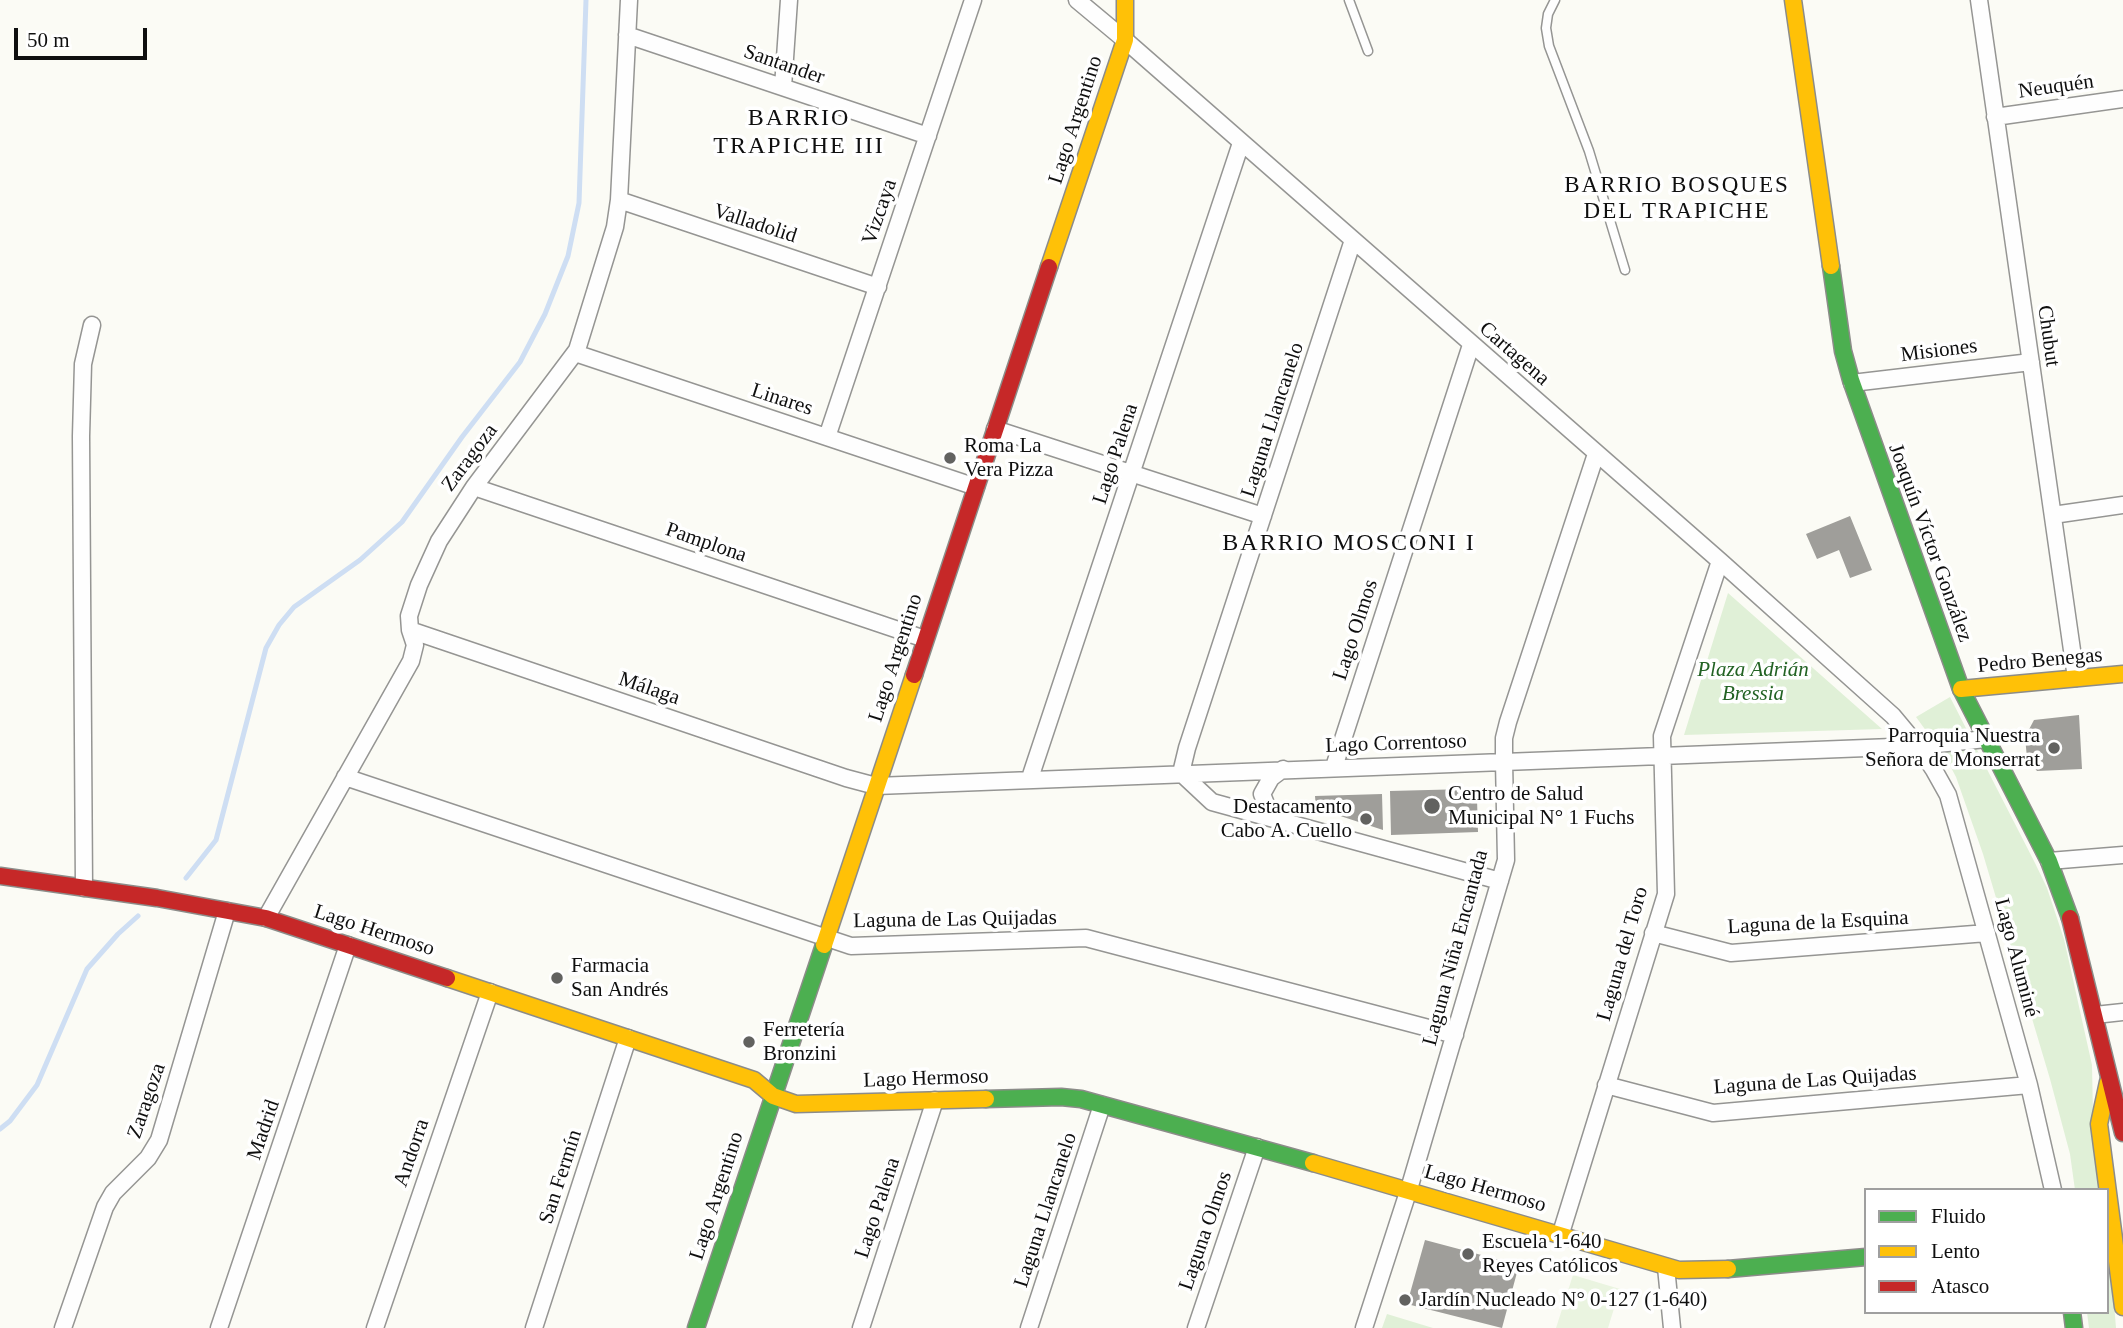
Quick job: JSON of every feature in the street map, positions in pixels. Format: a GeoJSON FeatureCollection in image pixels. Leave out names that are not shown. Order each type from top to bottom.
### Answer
{"type":"FeatureCollection","features":[{"type":"Feature","properties":{"kind":"street","name":"Zaragoza"},"geometry":{"type":"LineString","coordinates":[[266,918],[411,661],[415,645],[410,630],[413,600],[425,570],[455,514],[575,353],[615,227],[619,200],[629,0]]}},
{"type":"Feature","properties":{"kind":"street"},"geometry":{"type":"LineString","coordinates":[[783,87],[789,0]]}},
{"type":"Feature","properties":{"kind":"street","name":"Vizcaya"},"geometry":{"type":"LineString","coordinates":[[827,437],[973,0]]}},
{"type":"Feature","properties":{"kind":"street","name":"Cartagena"},"geometry":{"type":"LineString","coordinates":[[1077,0],[1720,561],[1893,716],[1918,746]]}},
{"type":"Feature","properties":{"kind":"street","name":"Lago Argentino"},"geometry":{"type":"LineString","coordinates":[[696,1328],[1125,40],[1125,0]]}},
{"type":"Feature","properties":{"kind":"street","name":"Joaquín Víctor González"},"geometry":{"type":"LineString","coordinates":[[1793,0],[1843,351],[1852,383],[1961,689],[2049,861],[2070,917],[2123,1133]]}},
{"type":"Feature","properties":{"kind":"street","name":"Chubut"},"geometry":{"type":"LineString","coordinates":[[1979,0],[2076,678]]}},
{"type":"Feature","properties":{"kind":"street","name":"Santander"},"geometry":{"type":"LineString","coordinates":[[627,35],[928,136]]}},
{"type":"Feature","properties":{"kind":"street","name":"Neuquén"},"geometry":{"type":"LineString","coordinates":[[1996,117],[2123,99]]}},
{"type":"Feature","properties":{"kind":"street","name":"Lago Palena"},"geometry":{"type":"LineString","coordinates":[[1030,778],[1241,144]]}},
{"type":"Feature","properties":{"kind":"street","name":"Valladolid"},"geometry":{"type":"LineString","coordinates":[[619,200],[878,287]]}},
{"type":"Feature","properties":{"kind":"street","name":"Laguna Llancanelo"},"geometry":{"type":"LineString","coordinates":[[1181,773],[1353,240]]}},
{"type":"Feature","properties":{"kind":"street"},"geometry":{"type":"LineString","coordinates":[[84,888],[81,436],[83,364],[92,326]]}},
{"type":"Feature","properties":{"kind":"street","name":"Lago Olmos"},"geometry":{"type":"LineString","coordinates":[[1334,767],[1471,345]]}},
{"type":"Feature","properties":{"kind":"street","name":"Linares"},"geometry":{"type":"LineString","coordinates":[[575,353],[976,487]]}},
{"type":"Feature","properties":{"kind":"street","name":"Misiones"},"geometry":{"type":"LineString","coordinates":[[1852,383],[2031,362]]}},
{"type":"Feature","properties":{"kind":"street"},"geometry":{"type":"LineString","coordinates":[[995,429],[1263,516]]}},
{"type":"Feature","properties":{"kind":"street","name":"Laguna Niña Encantada"},"geometry":{"type":"LineString","coordinates":[[1364,1328],[1409,1189],[1506,860],[1504,738],[1596,454]]}},
{"type":"Feature","properties":{"kind":"street","name":"Pamplona"},"geometry":{"type":"LineString","coordinates":[[474,487],[925,639]]}},
{"type":"Feature","properties":{"kind":"street"},"geometry":{"type":"LineString","coordinates":[[2053,515],[2123,505]]}},
{"type":"Feature","properties":{"kind":"street","name":"Laguna del Toro"},"geometry":{"type":"LineString","coordinates":[[1562,1233],[1665,894],[1662,736],[1720,561]]}},
{"type":"Feature","properties":{"kind":"street","name":"Málaga"},"geometry":{"type":"LineString","coordinates":[[410,630],[876,786]]}},
{"type":"Feature","properties":{"kind":"street","name":"Pedro Benegas"},"geometry":{"type":"LineString","coordinates":[[1961,689],[2123,674]]}},
{"type":"Feature","properties":{"kind":"street","name":"Lago Correntoso"},"geometry":{"type":"LineString","coordinates":[[876,786],[1918,746],[1986,739]]}},
{"type":"Feature","properties":{"kind":"street","name":"Lago Aluminé"},"geometry":{"type":"LineString","coordinates":[[1918,746],[1948,795],[2029,1085],[2053,1188]]}},
{"type":"Feature","properties":{"kind":"street"},"geometry":{"type":"LineString","coordinates":[[1283,769],[1271,778],[1262,794],[1268,809],[1292,824]]}},
{"type":"Feature","properties":{"kind":"street"},"geometry":{"type":"LineString","coordinates":[[1181,773],[1212,802],[1500,881]]}},
{"type":"Feature","properties":{"kind":"street","name":"Laguna de Las Quijadas"},"geometry":{"type":"LineString","coordinates":[[345,778],[851,946],[1086,938],[1455,1035]]}},
{"type":"Feature","properties":{"kind":"street"},"geometry":{"type":"LineString","coordinates":[[2049,861],[2123,855]]}},
{"type":"Feature","properties":{"kind":"street","name":"Lago Hermoso"},"geometry":{"type":"LineString","coordinates":[[0,876],[266,918],[754,1080],[773,1096],[796,1104],[1061,1097],[1102,1105],[1409,1189],[1562,1233],[1666,1267],[1699,1271],[1864,1257]]}},
{"type":"Feature","properties":{"kind":"street","name":"Zaragoza"},"geometry":{"type":"LineString","coordinates":[[63,1328],[105,1207],[113,1193],[148,1158],[159,1140],[227,911]]}},
{"type":"Feature","properties":{"kind":"street","name":"Laguna de la Esquina"},"geometry":{"type":"LineString","coordinates":[[1653,933],[1731,953],[1987,933]]}},
{"type":"Feature","properties":{"kind":"street","name":"Madrid"},"geometry":{"type":"LineString","coordinates":[[219,1328],[348,945]]}},
{"type":"Feature","properties":{"kind":"street","name":"Andorra"},"geometry":{"type":"LineString","coordinates":[[375,1328],[490,992]]}},
{"type":"Feature","properties":{"kind":"street"},"geometry":{"type":"LineString","coordinates":[[2095,1015],[2123,1012]]}},
{"type":"Feature","properties":{"kind":"street","name":"San Fermín"},"geometry":{"type":"LineString","coordinates":[[534,1328],[628,1038]]}},
{"type":"Feature","properties":{"kind":"street","name":"Joaquín Víctor González"},"geometry":{"type":"LineString","coordinates":[[2106,1188],[2099,1124],[2110,1076]]}},
{"type":"Feature","properties":{"kind":"street","name":"Laguna de Las Quijadas"},"geometry":{"type":"LineString","coordinates":[[1606,1085],[1713,1112],[2029,1085]]}},
{"type":"Feature","properties":{"kind":"street","name":"Lago Palena"},"geometry":{"type":"LineString","coordinates":[[861,1328],[935,1100]]}},
{"type":"Feature","properties":{"kind":"street","name":"Laguna Llancanelo"},"geometry":{"type":"LineString","coordinates":[[1029,1328],[1102,1105]]}},
{"type":"Feature","properties":{"kind":"street","name":"Laguna Olmos"},"geometry":{"type":"LineString","coordinates":[[1196,1328],[1257,1147]]}},
{"type":"Feature","properties":{"kind":"street","name":"Joaquín Víctor González"},"geometry":{"type":"LineString","coordinates":[[2109,1218],[2123,1307]]}},
{"type":"Feature","properties":{"kind":"street"},"geometry":{"type":"LineString","coordinates":[[1666,1267],[1672,1328]]}},
{"type":"Feature","properties":{"kind":"lane"},"geometry":{"type":"LineString","coordinates":[[1349,0],[1368,51]]}},
{"type":"Feature","properties":{"kind":"lane"},"geometry":{"type":"LineString","coordinates":[[1555,0],[1548,14],[1546,28],[1549,46],[1589,151],[1625,270]]}},
{"type":"Feature","properties":{"kind":"green space","name":"Plaza Adrián Bressia"},"geometry":{"type":"Polygon","coordinates":[[[1728,593],[1882,729],[1684,735],[1728,593]]]}},
{"type":"Feature","properties":{"kind":"green space"},"geometry":{"type":"Polygon","coordinates":[[[1950,697],[2047,888],[2064,939],[2092,1065],[2093,1115],[2100,1188],[2075,1188],[2070,1154],[2050,1079],[1983,854],[1956,777],[1946,758],[1916,717],[1950,697]]]}},
{"type":"Feature","properties":{"kind":"green space"},"geometry":{"type":"Polygon","coordinates":[[[2109,1260],[2116,1328],[2089,1328],[2087,1314],[2109,1314],[2109,1260]]]}},
{"type":"Feature","properties":{"kind":"green space"},"geometry":{"type":"Polygon","coordinates":[[[1573,1275],[1620,1289],[1608,1328],[1556,1328],[1573,1275]]]}},
{"type":"Feature","properties":{"kind":"green space"},"geometry":{"type":"Polygon","coordinates":[[[1387,1314],[1433,1328],[1382,1328],[1387,1314]]]}},
{"type":"Feature","properties":{"kind":"building"},"geometry":{"type":"Polygon","coordinates":[[[1850,516],[1872,570],[1850,578],[1839,550],[1817,559],[1806,534],[1850,516]]]}},
{"type":"Feature","properties":{"kind":"building","name":"Parroquia Nuestra Señora de Monserrat"},"geometry":{"type":"Polygon","coordinates":[[[2079,715],[2082,769],[2037,771],[2027,758],[2025,737],[2034,720],[2079,715]]]}},
{"type":"Feature","properties":{"kind":"building"},"geometry":{"type":"Polygon","coordinates":[[[1467,789],[1477,799],[1478,832],[1391,835],[1390,791],[1467,789]]]}},
{"type":"Feature","properties":{"kind":"building","name":"Destacamento Cabo A. Cuello"},"geometry":{"type":"Polygon","coordinates":[[[1382,794],[1383,830],[1316,808],[1315,796],[1382,794]]]}},
{"type":"Feature","properties":{"kind":"building"},"geometry":{"type":"Polygon","coordinates":[[[1425,1240],[1519,1265],[1502,1328],[1407,1304],[1425,1240]]]}},
{"type":"Feature","properties":{"kind":"waterway"},"geometry":{"type":"LineString","coordinates":[[186,878],[216,840],[266,648],[279,625],[294,607],[360,560],[402,522],[462,437],[520,362],[545,314],[568,256],[579,203],[586,0]]}},
{"type":"Feature","properties":{"kind":"waterway"},"geometry":{"type":"LineString","coordinates":[[0,1129],[10,1121],[37,1085],[87,969],[138,916]]}},
{"type":"Feature","properties":{"kind":"traffic: fast"},"geometry":{"type":"LineString","coordinates":[[1831,266],[1843,351],[1851,380],[1961,689],[2049,861],[2070,918]]}},
{"type":"Feature","properties":{"kind":"traffic: fast"},"geometry":{"type":"LineString","coordinates":[[696,1328],[824,945]]}},
{"type":"Feature","properties":{"kind":"traffic: fast"},"geometry":{"type":"LineString","coordinates":[[986,1099],[1081,1099],[1313,1163]]}},
{"type":"Feature","properties":{"kind":"traffic: fast"},"geometry":{"type":"LineString","coordinates":[[1728,1269],[1864,1257]]}},
{"type":"Feature","properties":{"kind":"traffic: fast"},"geometry":{"type":"LineString","coordinates":[[2072,1314],[2074,1328]]}},
{"type":"Feature","properties":{"kind":"traffic: slow"},"geometry":{"type":"LineString","coordinates":[[1049,267],[1125,40],[1125,0]]}},
{"type":"Feature","properties":{"kind":"traffic: slow"},"geometry":{"type":"LineString","coordinates":[[1793,0],[1831,266]]}},
{"type":"Feature","properties":{"kind":"traffic: slow"},"geometry":{"type":"LineString","coordinates":[[1961,689],[2123,674]]}},
{"type":"Feature","properties":{"kind":"traffic: slow"},"geometry":{"type":"LineString","coordinates":[[824,945],[914,675]]}},
{"type":"Feature","properties":{"kind":"traffic: slow"},"geometry":{"type":"LineString","coordinates":[[447,978],[754,1080],[773,1096],[796,1104],[986,1099]]}},
{"type":"Feature","properties":{"kind":"traffic: slow"},"geometry":{"type":"LineString","coordinates":[[2107,1188],[2099,1124],[2108,1082]]}},
{"type":"Feature","properties":{"kind":"traffic: slow"},"geometry":{"type":"LineString","coordinates":[[1313,1163],[1679,1270],[1728,1269]]}},
{"type":"Feature","properties":{"kind":"traffic: slow"},"geometry":{"type":"LineString","coordinates":[[2109,1200],[2123,1307]]}},
{"type":"Feature","properties":{"kind":"traffic: jam"},"geometry":{"type":"LineString","coordinates":[[914,675],[1049,267]]}},
{"type":"Feature","properties":{"kind":"traffic: jam"},"geometry":{"type":"LineString","coordinates":[[0,876],[157,898],[266,918],[447,978]]}},
{"type":"Feature","properties":{"kind":"traffic: jam"},"geometry":{"type":"LineString","coordinates":[[2070,918],[2123,1133]]}},
{"type":"Feature","properties":{"kind":"place","name":"Roma La Vera Pizza"},"geometry":{"type":"Point","coordinates":[950,458]}},
{"type":"Feature","properties":{"kind":"place","name":"Parroquia Nuestra Señora de Monserrat"},"geometry":{"type":"Point","coordinates":[2054,748]}},
{"type":"Feature","properties":{"kind":"place","name":"Centro de Salud Municipal N° 1 Fuchs"},"geometry":{"type":"Point","coordinates":[1432,806]}},
{"type":"Feature","properties":{"kind":"place","name":"Destacamento Cabo A. Cuello"},"geometry":{"type":"Point","coordinates":[1366,819]}},
{"type":"Feature","properties":{"kind":"place","name":"Farmacia San Andrés"},"geometry":{"type":"Point","coordinates":[557,978]}},
{"type":"Feature","properties":{"kind":"place","name":"Ferretería Bronzini"},"geometry":{"type":"Point","coordinates":[749,1042]}},
{"type":"Feature","properties":{"kind":"place","name":"Escuela 1-640 Reyes Católicos"},"geometry":{"type":"Point","coordinates":[1468,1254]}},
{"type":"Feature","properties":{"kind":"place","name":"Jardín Nucleado N° 0-127 (1-640)"},"geometry":{"type":"Point","coordinates":[1405,1300]}},
{"type":"Feature","properties":{"kind":"district","name":"BARRIO TRAPICHE III"},"geometry":{"type":"Point","coordinates":[799,133]}},
{"type":"Feature","properties":{"kind":"district","name":"BARRIO BOSQUES DEL TRAPICHE"},"geometry":{"type":"Point","coordinates":[1677,199]}},
{"type":"Feature","properties":{"kind":"district","name":"BARRIO MOSCONI I"},"geometry":{"type":"Point","coordinates":[1349,544]}}]}
